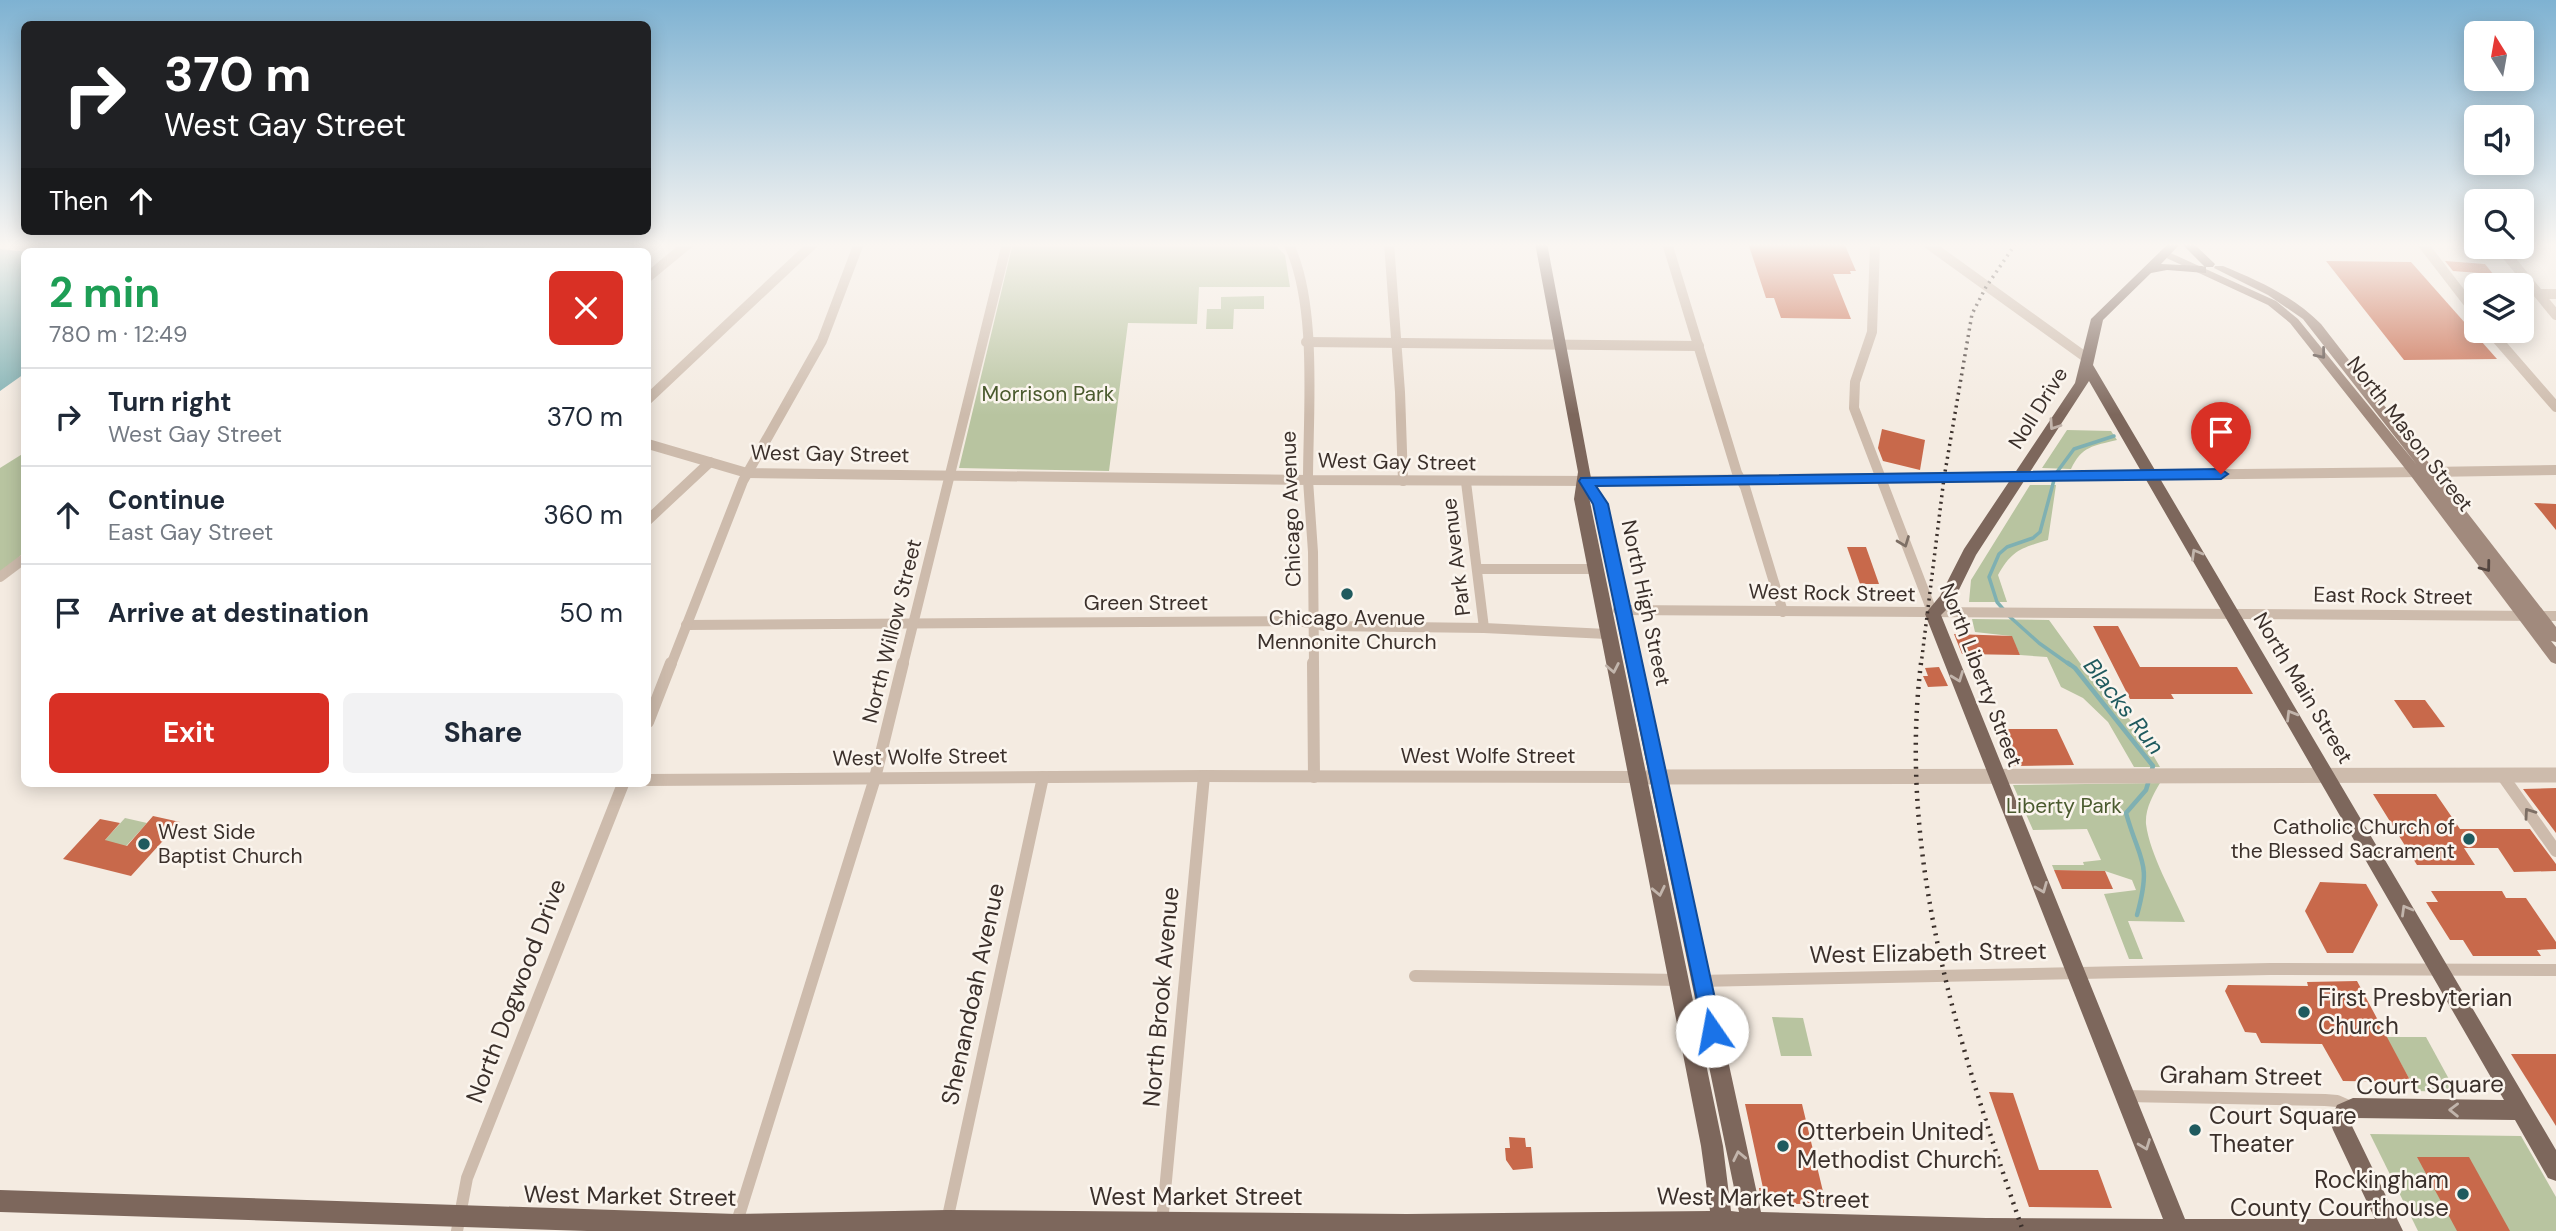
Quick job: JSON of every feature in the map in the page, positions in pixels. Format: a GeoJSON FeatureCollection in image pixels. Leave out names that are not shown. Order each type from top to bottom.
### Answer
{"type":"FeatureCollection","features":[{"type":"Feature","properties":{"kind":"main road"},"geometry":{"type":"LineString","coordinates":[[1553,300],[1586,481]]}},
{"type":"Feature","properties":{"kind":"main road"},"geometry":{"type":"LineString","coordinates":[[2087,363],[2097,319],[2116,300]]}},
{"type":"Feature","properties":{"kind":"main road","name":"North Mason Street"},"geometry":{"type":"LineString","coordinates":[[2267,300],[2288,315],[2556,637]]}},
{"type":"Feature","properties":{"kind":"main road","name":"North Main Street"},"geometry":{"type":"LineString","coordinates":[[2087,363],[2556,1170]]}},
{"type":"Feature","properties":{"kind":"main road","name":"Noll Drive"},"geometry":{"type":"LineString","coordinates":[[1933,614],[1946,600],[1969,553],[2082,383],[2087,363]]}},
{"type":"Feature","properties":{"kind":"main road","name":"North Mason Street"},"geometry":{"type":"LineString","coordinates":[[2422,473],[2524,618],[2556,658]]}},
{"type":"Feature","properties":{"kind":"main road","name":"North High Street"},"geometry":{"type":"LineString","coordinates":[[1586,481],[1581,499],[1601,610],[1712,1146],[1723,1226]]}},
{"type":"Feature","properties":{"kind":"main road","name":"North High Street"},"geometry":{"type":"LineString","coordinates":[[1586,481],[1600,504],[1754,1227]]}},
{"type":"Feature","properties":{"kind":"main road","name":"North Liberty Street"},"geometry":{"type":"LineString","coordinates":[[1933,614],[2179,1231]]}},
{"type":"Feature","properties":{"kind":"main road","name":"Court Square"},"geometry":{"type":"LineString","coordinates":[[2392,1231],[2340,1123],[2344,1112],[2353,1108],[2522,1110]]}},
{"type":"Feature","properties":{"kind":"main road","name":"West Market Street"},"geometry":{"type":"LineString","coordinates":[[0,1201],[458,1224],[734,1228],[947,1222],[1121,1227],[1162,1223],[1442,1227],[1723,1226],[2392,1231]]}},
{"type":"Feature","properties":{"kind":"street"},"geometry":{"type":"LineString","coordinates":[[651,396],[753,300]]}},
{"type":"Feature","properties":{"kind":"street"},"geometry":{"type":"LineString","coordinates":[[651,714],[747,473],[822,341],[837,300]]}},
{"type":"Feature","properties":{"kind":"street","name":"North Willow Street"},"geometry":{"type":"LineString","coordinates":[[734,1228],[875,778],[993,300]]}},
{"type":"Feature","properties":{"kind":"street","name":"Chicago Avenue"},"geometry":{"type":"LineString","coordinates":[[1302,300],[1306,342],[1314,624],[1314,777]]}},
{"type":"Feature","properties":{"kind":"street"},"geometry":{"type":"LineString","coordinates":[[1393,300],[1403,481]]}},
{"type":"Feature","properties":{"kind":"street"},"geometry":{"type":"LineString","coordinates":[[1685,300],[1739,480],[1745,487],[1783,612]]}},
{"type":"Feature","properties":{"kind":"street","name":"North Liberty Street"},"geometry":{"type":"LineString","coordinates":[[1873,300],[1872,332],[1855,382],[1853,398],[1859,426],[1933,614]]}},
{"type":"Feature","properties":{"kind":"street"},"geometry":{"type":"LineString","coordinates":[[2004,300],[2087,363]]}},
{"type":"Feature","properties":{"kind":"street"},"geometry":{"type":"LineString","coordinates":[[2544,300],[2556,315]]}},
{"type":"Feature","properties":{"kind":"street"},"geometry":{"type":"LineString","coordinates":[[1306,342],[1699,346]]}},
{"type":"Feature","properties":{"kind":"street"},"geometry":{"type":"LineString","coordinates":[[2500,343],[2556,407]]}},
{"type":"Feature","properties":{"kind":"street","name":"West Gay Street"},"geometry":{"type":"LineString","coordinates":[[651,444],[747,473],[1466,482],[2422,473]]}},
{"type":"Feature","properties":{"kind":"street"},"geometry":{"type":"LineString","coordinates":[[651,517],[710,462]]}},
{"type":"Feature","properties":{"kind":"street"},"geometry":{"type":"LineString","coordinates":[[2422,473],[2556,470]]}},
{"type":"Feature","properties":{"kind":"street","name":"Park Avenue"},"geometry":{"type":"LineString","coordinates":[[1466,482],[1484,628]]}},
{"type":"Feature","properties":{"kind":"street"},"geometry":{"type":"LineString","coordinates":[[0,578],[21,561]]}},
{"type":"Feature","properties":{"kind":"street"},"geometry":{"type":"LineString","coordinates":[[1478,569],[1594,569]]}},
{"type":"Feature","properties":{"kind":"street","name":"West Rock Street"},"geometry":{"type":"LineString","coordinates":[[1601,610],[1933,614],[2230,613]]}},
{"type":"Feature","properties":{"kind":"street","name":"East Rock Street"},"geometry":{"type":"LineString","coordinates":[[2230,613],[2556,617]]}},
{"type":"Feature","properties":{"kind":"street","name":"Green Street"},"geometry":{"type":"LineString","coordinates":[[686,625],[1300,621],[1325,626],[1484,628],[1607,634]]}},
{"type":"Feature","properties":{"kind":"street"},"geometry":{"type":"LineString","coordinates":[[2502,775],[2556,851]]}},
{"type":"Feature","properties":{"kind":"street","name":"West Wolfe Street"},"geometry":{"type":"LineString","coordinates":[[651,780],[1205,776],[2556,775]]}},
{"type":"Feature","properties":{"kind":"street","name":"North Brook Avenue"},"geometry":{"type":"LineString","coordinates":[[1162,1223],[1205,776]]}},
{"type":"Feature","properties":{"kind":"street","name":"Shenandoah Avenue"},"geometry":{"type":"LineString","coordinates":[[947,1222],[1043,777]]}},
{"type":"Feature","properties":{"kind":"street","name":"North Dogwood Drive"},"geometry":{"type":"LineString","coordinates":[[458,1224],[467,1178],[622,787]]}},
{"type":"Feature","properties":{"kind":"street","name":"West Elizabeth Street"},"geometry":{"type":"LineString","coordinates":[[1415,976],[1701,981],[2077,973],[2556,970]]}},
{"type":"Feature","properties":{"kind":"street","name":"Graham Street"},"geometry":{"type":"LineString","coordinates":[[2126,1097],[2325,1100],[2337,1101],[2353,1108]]}},
{"type":"Feature","properties":{"kind":"green space","name":"Morrison Park"},"geometry":{"type":"Polygon","coordinates":[[[999,300],[1198,300],[1197,324],[1128,323],[1109,471],[959,468],[999,300]]]}},
{"type":"Feature","properties":{"kind":"green space"},"geometry":{"type":"Polygon","coordinates":[[[1221,300],[1264,300],[1264,309],[1234,309],[1233,329],[1206,329],[1207,309],[1221,309],[1221,300]]]}},
{"type":"Feature","properties":{"kind":"green space"},"geometry":{"type":"Polygon","coordinates":[[[2067,430],[2111,431],[2117,440],[2084,451],[2071,469],[2042,468],[2067,430]]]}},
{"type":"Feature","properties":{"kind":"green space"},"geometry":{"type":"Polygon","coordinates":[[[21,455],[21,555],[0,576],[0,468],[21,455]]]}},
{"type":"Feature","properties":{"kind":"green space"},"geometry":{"type":"Polygon","coordinates":[[[2030,485],[2056,485],[2048,540],[2018,551],[2003,567],[1998,575],[2007,602],[1969,602],[1971,580],[2030,485]]]}},
{"type":"Feature","properties":{"kind":"green space"},"geometry":{"type":"Polygon","coordinates":[[[1972,619],[2049,620],[2080,663],[2138,729],[2160,767],[2134,767],[2108,722],[2083,698],[2061,687],[2047,657],[2020,655],[2011,636],[1975,632],[1972,619]]]}},
{"type":"Feature","properties":{"kind":"green space","name":"Liberty Park"},"geometry":{"type":"Polygon","coordinates":[[[2160,783],[2148,808],[2148,836],[2185,922],[2128,921],[2143,959],[2129,959],[2104,894],[2136,890],[2132,880],[2105,871],[2054,870],[2052,865],[2084,865],[2083,862],[2101,860],[2087,829],[2033,830],[2013,785],[2160,783]]]}},
{"type":"Feature","properties":{"kind":"green space"},"geometry":{"type":"Polygon","coordinates":[[[125,818],[147,823],[119,854],[105,840],[125,818]]]}},
{"type":"Feature","properties":{"kind":"green space"},"geometry":{"type":"Polygon","coordinates":[[[1772,1017],[1803,1018],[1812,1056],[1781,1056],[1772,1017]]]}},
{"type":"Feature","properties":{"kind":"green space"},"geometry":{"type":"Polygon","coordinates":[[[2386,1037],[2426,1037],[2456,1092],[2416,1091],[2386,1037]]]}},
{"type":"Feature","properties":{"kind":"green space"},"geometry":{"type":"Polygon","coordinates":[[[2370,1134],[2521,1136],[2556,1197],[2556,1231],[2418,1231],[2370,1134]]]}},
{"type":"Feature","properties":{"kind":"water"},"geometry":{"type":"Polygon","coordinates":[[[0,300],[21,300],[21,376],[0,391],[0,300]]]}},
{"type":"Feature","properties":{"kind":"building"},"geometry":{"type":"Polygon","coordinates":[[[1775,300],[1844,300],[1851,319],[1781,318],[1775,300]]]}},
{"type":"Feature","properties":{"kind":"building"},"geometry":{"type":"Polygon","coordinates":[[[2357,300],[2445,300],[2464,322],[2464,343],[2483,343],[2497,359],[2404,360],[2357,300]]]}},
{"type":"Feature","properties":{"kind":"building"},"geometry":{"type":"Polygon","coordinates":[[[1882,429],[1925,440],[1920,470],[1883,461],[1878,448],[1882,429]]]}},
{"type":"Feature","properties":{"kind":"building"},"geometry":{"type":"Polygon","coordinates":[[[2534,503],[2556,504],[2556,530],[2534,503]]]}},
{"type":"Feature","properties":{"kind":"building"},"geometry":{"type":"Polygon","coordinates":[[[1847,547],[1866,547],[1879,584],[1860,584],[1847,547]]]}},
{"type":"Feature","properties":{"kind":"building"},"geometry":{"type":"Polygon","coordinates":[[[2093,626],[2118,626],[2140,667],[2237,667],[2253,694],[2171,694],[2174,699],[2130,699],[2093,626]]]}},
{"type":"Feature","properties":{"kind":"building"},"geometry":{"type":"Polygon","coordinates":[[[1954,634],[2012,636],[2020,655],[1962,654],[1954,634]]]}},
{"type":"Feature","properties":{"kind":"building"},"geometry":{"type":"Polygon","coordinates":[[[1939,667],[1948,686],[1928,687],[1923,676],[1928,676],[1925,668],[1939,667]]]}},
{"type":"Feature","properties":{"kind":"building"},"geometry":{"type":"Polygon","coordinates":[[[2394,700],[2425,700],[2445,727],[2413,728],[2394,700]]]}},
{"type":"Feature","properties":{"kind":"building"},"geometry":{"type":"Polygon","coordinates":[[[1998,729],[2057,729],[2074,765],[2015,766],[1998,729]]]}},
{"type":"Feature","properties":{"kind":"building"},"geometry":{"type":"Polygon","coordinates":[[[2556,788],[2556,833],[2523,789],[2556,788]]]}},
{"type":"Feature","properties":{"kind":"building","name":"Catholic Church of the Blessed Sacrament"},"geometry":{"type":"Polygon","coordinates":[[[2373,794],[2436,794],[2460,829],[2530,829],[2556,864],[2556,871],[2514,872],[2498,848],[2464,848],[2475,865],[2417,865],[2373,794]]]}},
{"type":"Feature","properties":{"kind":"building","name":"West Side Baptist Church"},"geometry":{"type":"Polygon","coordinates":[[[153,816],[180,822],[131,876],[63,859],[100,819],[120,823],[105,840],[127,846],[153,816]]]}},
{"type":"Feature","properties":{"kind":"building"},"geometry":{"type":"Polygon","coordinates":[[[2054,870],[2105,871],[2113,889],[2062,889],[2054,870]]]}},
{"type":"Feature","properties":{"kind":"building"},"geometry":{"type":"Polygon","coordinates":[[[2320,882],[2366,884],[2378,905],[2353,953],[2327,953],[2305,911],[2320,882]]]}},
{"type":"Feature","properties":{"kind":"building"},"geometry":{"type":"Polygon","coordinates":[[[2431,891],[2502,891],[2506,898],[2526,898],[2556,942],[2556,949],[2537,950],[2541,956],[2473,956],[2463,940],[2450,940],[2426,902],[2438,902],[2431,891]]]}},
{"type":"Feature","properties":{"kind":"building","name":"First Presbyterian Church"},"geometry":{"type":"Polygon","coordinates":[[[2357,981],[2411,1082],[2343,1081],[2322,1044],[2261,1043],[2256,1033],[2245,1032],[2225,991],[2228,985],[2308,986],[2307,982],[2357,981]]]}},
{"type":"Feature","properties":{"kind":"building"},"geometry":{"type":"Polygon","coordinates":[[[2511,1054],[2556,1054],[2556,1126],[2511,1054]]]}},
{"type":"Feature","properties":{"kind":"building"},"geometry":{"type":"Polygon","coordinates":[[[1989,1092],[2013,1093],[2039,1170],[2098,1170],[2112,1208],[2029,1207],[1989,1092]]]}},
{"type":"Feature","properties":{"kind":"building","name":"Otterbein United Methodist Church"},"geometry":{"type":"Polygon","coordinates":[[[1745,1104],[1802,1104],[1826,1204],[1762,1204],[1759,1188],[1763,1188],[1745,1104]]]}},
{"type":"Feature","properties":{"kind":"building"},"geometry":{"type":"Polygon","coordinates":[[[1509,1137],[1525,1138],[1526,1147],[1531,1147],[1533,1168],[1513,1170],[1506,1160],[1505,1148],[1510,1148],[1509,1137]]]}},
{"type":"Feature","properties":{"kind":"building","name":"Rockingham County Courthouse"},"geometry":{"type":"Polygon","coordinates":[[[2417,1157],[2469,1157],[2510,1231],[2457,1231],[2417,1157]]]}},
{"type":"Feature","properties":{"kind":"waterway","name":"Blacks Run"},"geometry":{"type":"LineString","coordinates":[[2057,472],[2074,449],[2114,436]]}},
{"type":"Feature","properties":{"kind":"waterway","name":"Blacks Run"},"geometry":{"type":"LineString","coordinates":[[2004,610],[1997,602],[1989,577],[1999,554],[2007,547],[2033,538],[2040,532],[2054,480]]}},
{"type":"Feature","properties":{"kind":"waterway","name":"Blacks Run"},"geometry":{"type":"LineString","coordinates":[[2009,616],[2039,643],[2070,665]]}},
{"type":"Feature","properties":{"kind":"waterway","name":"Blacks Run"},"geometry":{"type":"LineString","coordinates":[[2068,663],[2075,668],[2153,766],[2151,772]]}},
{"type":"Feature","properties":{"kind":"waterway","name":"Blacks Run"},"geometry":{"type":"LineString","coordinates":[[2137,915],[2144,872],[2126,813],[2146,790],[2149,780]]}},
{"type":"Feature","properties":{"kind":"railway"},"geometry":{"type":"LineString","coordinates":[[1921,665],[1944,478],[1972,314],[1979,300]]}},
{"type":"Feature","properties":{"kind":"railway"},"geometry":{"type":"LineString","coordinates":[[1921,663],[1916,736],[1918,809],[1926,881],[1939,952],[1957,1023],[1977,1093],[2023,1231]]}},
{"type":"Feature","properties":{"kind":"place","name":"Chicago Avenue Mennonite Church"},"geometry":{"type":"Point","coordinates":[1347,594]}},
{"type":"Feature","properties":{"kind":"place","name":"Catholic Church of the Blessed Sacrament"},"geometry":{"type":"Point","coordinates":[2469,839]}},
{"type":"Feature","properties":{"kind":"place","name":"West Side Baptist Church"},"geometry":{"type":"Point","coordinates":[144,844]}},
{"type":"Feature","properties":{"kind":"place","name":"First Presbyterian Church"},"geometry":{"type":"Point","coordinates":[2304,1012]}},
{"type":"Feature","properties":{"kind":"place","name":"Court Square Theater"},"geometry":{"type":"Point","coordinates":[2195,1130]}},
{"type":"Feature","properties":{"kind":"place","name":"Otterbein United Methodist Church"},"geometry":{"type":"Point","coordinates":[1783,1146]}},
{"type":"Feature","properties":{"kind":"place","name":"Rockingham County Courthouse"},"geometry":{"type":"Point","coordinates":[2463,1194]}},
{"type":"Feature","properties":{"kind":"route"},"geometry":{"type":"LineString","coordinates":[[1712,1031],[1600,504],[1586,481],[2221,474]]}}]}
